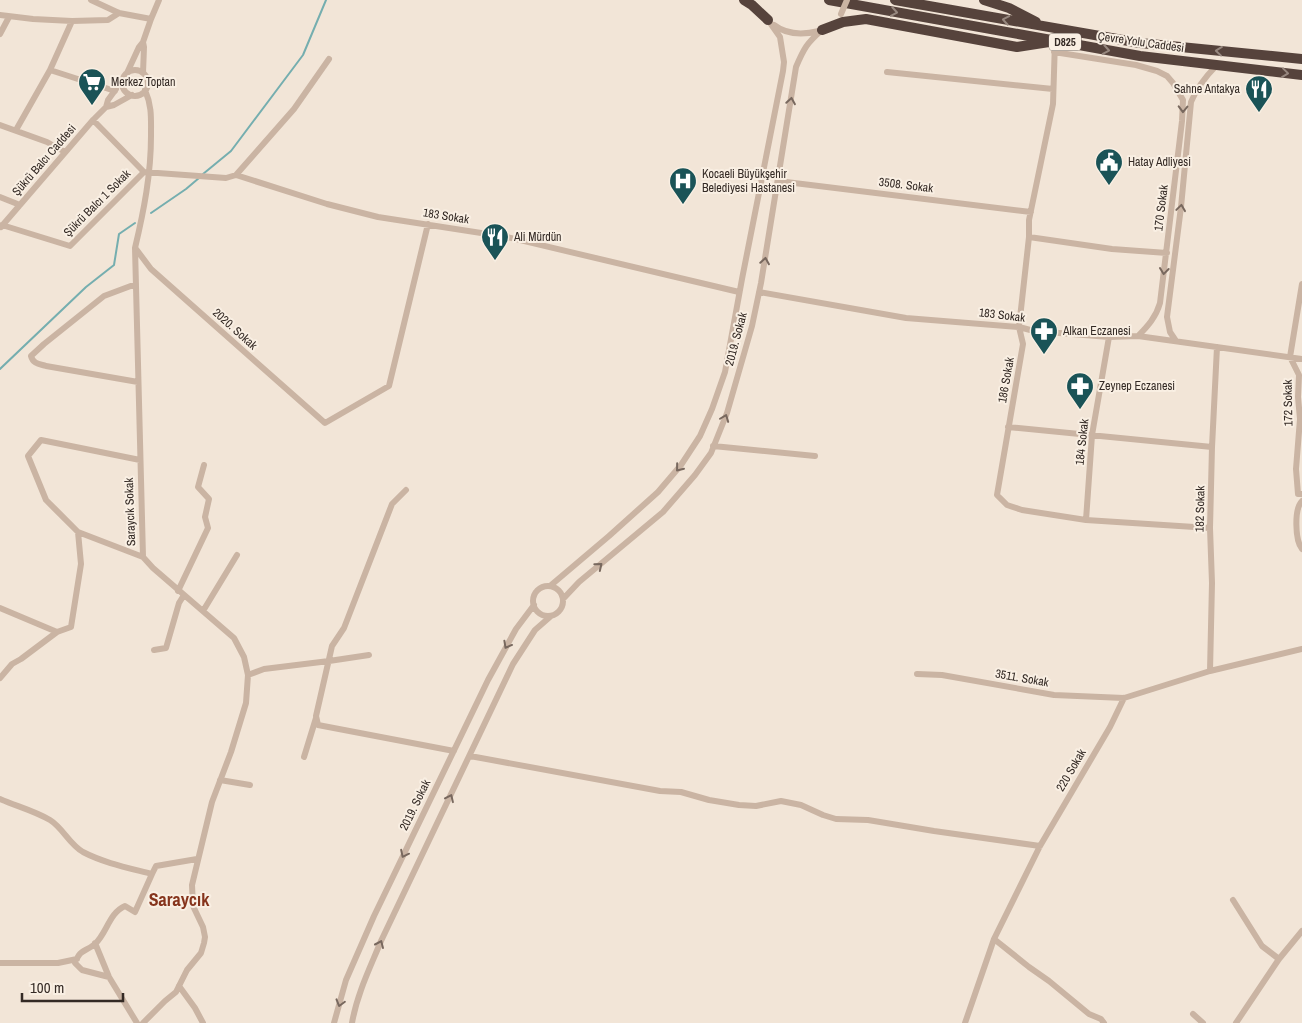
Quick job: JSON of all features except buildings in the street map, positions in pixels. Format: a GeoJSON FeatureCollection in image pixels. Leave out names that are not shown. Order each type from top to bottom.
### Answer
{"type":"FeatureCollection","features":[{"type":"Feature","properties":{"kind":"highway"},"geometry":{"type":"LineString","coordinates":[[744,0],[768,20]]}},
{"type":"Feature","properties":{"kind":"highway","name":"Çevre Yolu Caddesi"},"geometry":{"type":"LineString","coordinates":[[829,0],[1140,56],[1302,75]]}},
{"type":"Feature","properties":{"kind":"highway","name":"Çevre Yolu Caddesi"},"geometry":{"type":"LineString","coordinates":[[895,0],[1140,43],[1302,59]]}},
{"type":"Feature","properties":{"kind":"highway"},"geometry":{"type":"LineString","coordinates":[[984,0],[1009,8],[1046,27]]}},
{"type":"Feature","properties":{"kind":"highway"},"geometry":{"type":"LineString","coordinates":[[822,30],[843,22],[866,20],[1017,47],[1055,40]]}},
{"type":"Feature","properties":{"kind":"street"},"geometry":{"type":"LineString","coordinates":[[91,0],[118,13],[151,19]]}},
{"type":"Feature","properties":{"kind":"street"},"geometry":{"type":"LineString","coordinates":[[143,42],[143,73],[147,83],[145,90],[139,94],[132,95],[126,92],[122,82],[143,42],[159,0]]}},
{"type":"Feature","properties":{"kind":"street","name":"2019. Sokak"},"geometry":{"type":"LineString","coordinates":[[334,1023],[346,980],[374,916],[488,680],[516,629],[534,605],[533,600],[537,591],[545,586],[550,586],[565,574],[658,492],[681,465],[700,436],[712,409],[725,372],[784,62],[780,37],[760,11],[756,0]]}},
{"type":"Feature","properties":{"kind":"street","name":"2019. Sokak"},"geometry":{"type":"LineString","coordinates":[[352,1023],[368,970],[381,941],[513,664],[535,630],[561,608],[563,599],[579,582],[663,512],[695,476],[711,453],[730,405],[752,326],[796,67],[802,52],[809,42],[841,14],[847,0]]}},
{"type":"Feature","properties":{"kind":"street"},"geometry":{"type":"LineString","coordinates":[[0,15],[72,21],[108,20],[118,13]]}},
{"type":"Feature","properties":{"kind":"street"},"geometry":{"type":"LineString","coordinates":[[0,34],[9,17]]}},
{"type":"Feature","properties":{"kind":"street"},"geometry":{"type":"LineString","coordinates":[[768,20],[779,29],[793,34],[808,34],[822,30]]}},
{"type":"Feature","properties":{"kind":"street"},"geometry":{"type":"LineString","coordinates":[[16,130],[50,70],[72,21]]}},
{"type":"Feature","properties":{"kind":"street","name":"186 Sokak"},"geometry":{"type":"LineString","coordinates":[[1055,40],[1052,104],[1029,220],[1029,237],[1019,327],[1023,344],[998,495],[1007,505],[1022,510],[1086,520],[1210,528]]}},
{"type":"Feature","properties":{"kind":"street","name":"170 Sokak"},"geometry":{"type":"LineString","coordinates":[[1054,52],[1136,65],[1157,71],[1167,76],[1183,100],[1160,303],[1157,314],[1138,336]]}},
{"type":"Feature","properties":{"kind":"street"},"geometry":{"type":"LineString","coordinates":[[236,175],[294,109],[328,60]]}},
{"type":"Feature","properties":{"kind":"street","name":"170 Sokak"},"geometry":{"type":"LineString","coordinates":[[1176,341],[1170,332],[1167,317],[1181,207],[1191,102],[1195,91],[1203,79],[1218,65]]}},
{"type":"Feature","properties":{"kind":"street"},"geometry":{"type":"LineString","coordinates":[[50,70],[115,91]]}},
{"type":"Feature","properties":{"kind":"street"},"geometry":{"type":"LineString","coordinates":[[126,72],[137,70],[143,73]]}},
{"type":"Feature","properties":{"kind":"street"},"geometry":{"type":"LineString","coordinates":[[887,72],[1053,89]]}},
{"type":"Feature","properties":{"kind":"street","name":"Şükrü Balcı Caddesi"},"geometry":{"type":"LineString","coordinates":[[1,227],[106,107],[108,100],[122,82]]}},
{"type":"Feature","properties":{"kind":"street","name":"Saraycık Sokak"},"geometry":{"type":"LineString","coordinates":[[144,1023],[176,992],[187,970],[201,953],[205,937],[203,927],[193,906],[192,885],[212,802],[246,703],[248,675],[244,657],[234,638],[153,568],[143,556],[135,248],[144,210],[147,172],[151,161],[152,114],[145,90]]}},
{"type":"Feature","properties":{"kind":"street","name":"Şükrü Balcı Caddesi"},"geometry":{"type":"LineString","coordinates":[[106,107],[114,105],[132,95]]}},
{"type":"Feature","properties":{"kind":"street"},"geometry":{"type":"LineString","coordinates":[[93,120],[147,172]]}},
{"type":"Feature","properties":{"kind":"street"},"geometry":{"type":"LineString","coordinates":[[0,125],[47,142],[65,152]]}},
{"type":"Feature","properties":{"kind":"street","name":"183 Sokak"},"geometry":{"type":"LineString","coordinates":[[147,172],[226,178],[236,175],[328,204],[378,217],[507,237],[739,292]]}},
{"type":"Feature","properties":{"kind":"street","name":"Şükrü Balcı 1 Sokak"},"geometry":{"type":"LineString","coordinates":[[1,227],[70,246],[147,172]]}},
{"type":"Feature","properties":{"kind":"street","name":"3508. Sokak"},"geometry":{"type":"LineString","coordinates":[[778,181],[1031,212]]}},
{"type":"Feature","properties":{"kind":"street"},"geometry":{"type":"LineString","coordinates":[[0,197],[20,205]]}},
{"type":"Feature","properties":{"kind":"street","name":"2020. Sokak"},"geometry":{"type":"LineString","coordinates":[[135,248],[151,269],[324,423],[389,386],[428,224]]}},
{"type":"Feature","properties":{"kind":"street"},"geometry":{"type":"LineString","coordinates":[[1029,237],[1112,249],[1166,253]]}},
{"type":"Feature","properties":{"kind":"street"},"geometry":{"type":"LineString","coordinates":[[136,284],[104,296],[70,322],[31,356],[36,363],[46,366],[138,382]]}},
{"type":"Feature","properties":{"kind":"street"},"geometry":{"type":"LineString","coordinates":[[1290,357],[1302,284]]}},
{"type":"Feature","properties":{"kind":"street","name":"183 Sokak"},"geometry":{"type":"LineString","coordinates":[[759,292],[906,318],[1019,327],[1034,331],[1109,337],[1138,336],[1302,359]]}},
{"type":"Feature","properties":{"kind":"street","name":"184 Sokak"},"geometry":{"type":"LineString","coordinates":[[1086,520],[1092,435],[1109,337]]}},
{"type":"Feature","properties":{"kind":"street","name":"182 Sokak"},"geometry":{"type":"LineString","coordinates":[[1210,671],[1212,583],[1210,528],[1217,347]]}},
{"type":"Feature","properties":{"kind":"street","name":"172 Sokak"},"geometry":{"type":"LineString","coordinates":[[1290,357],[1299,375],[1300,419],[1296,469],[1300,494]]}},
{"type":"Feature","properties":{"kind":"street"},"geometry":{"type":"LineString","coordinates":[[1008,427],[1212,448]]}},
{"type":"Feature","properties":{"kind":"street"},"geometry":{"type":"LineString","coordinates":[[140,460],[42,440],[28,456],[46,500],[78,532],[143,556]]}},
{"type":"Feature","properties":{"kind":"street"},"geometry":{"type":"LineString","coordinates":[[713,446],[815,456]]}},
{"type":"Feature","properties":{"kind":"street"},"geometry":{"type":"LineString","coordinates":[[154,650],[166,648],[181,593],[208,528],[205,516],[209,499],[198,487],[204,465]]}},
{"type":"Feature","properties":{"kind":"street"},"geometry":{"type":"LineString","coordinates":[[304,757],[316,716],[332,646],[344,628],[392,504],[406,490]]}},
{"type":"Feature","properties":{"kind":"street"},"geometry":{"type":"LineString","coordinates":[[1302,501],[1298,506],[1297,514],[1298,543],[1302,549]]}},
{"type":"Feature","properties":{"kind":"street"},"geometry":{"type":"LineString","coordinates":[[0,678],[12,664],[57,632],[71,628],[81,564],[78,532]]}},
{"type":"Feature","properties":{"kind":"street"},"geometry":{"type":"LineString","coordinates":[[203,611],[237,555]]}},
{"type":"Feature","properties":{"kind":"street"},"geometry":{"type":"LineString","coordinates":[[550,586],[558,591],[563,599]]}},
{"type":"Feature","properties":{"kind":"street"},"geometry":{"type":"LineString","coordinates":[[534,605],[535,609],[542,615],[551,616]]}},
{"type":"Feature","properties":{"kind":"street"},"geometry":{"type":"LineString","coordinates":[[0,608],[57,632]]}},
{"type":"Feature","properties":{"kind":"street"},"geometry":{"type":"LineString","coordinates":[[1124,698],[1210,671],[1302,649]]}},
{"type":"Feature","properties":{"kind":"street"},"geometry":{"type":"LineString","coordinates":[[248,675],[264,668],[369,655]]}},
{"type":"Feature","properties":{"kind":"street","name":"3511. Sokak"},"geometry":{"type":"LineString","coordinates":[[918,674],[942,675],[1054,695],[1124,698]]}},
{"type":"Feature","properties":{"kind":"street","name":"220 Sokak"},"geometry":{"type":"LineString","coordinates":[[965,1023],[994,939],[1040,846],[1110,727],[1124,698]]}},
{"type":"Feature","properties":{"kind":"street"},"geometry":{"type":"LineString","coordinates":[[316,716],[318,725],[454,751]]}},
{"type":"Feature","properties":{"kind":"street"},"geometry":{"type":"LineString","coordinates":[[470,756],[660,791],[681,792],[738,806],[756,806],[781,801],[801,805],[836,819],[868,820],[1040,846]]}},
{"type":"Feature","properties":{"kind":"street"},"geometry":{"type":"LineString","coordinates":[[220,780],[250,785]]}},
{"type":"Feature","properties":{"kind":"street"},"geometry":{"type":"LineString","coordinates":[[0,799],[50,820],[82,851],[110,862],[152,874]]}},
{"type":"Feature","properties":{"kind":"street"},"geometry":{"type":"LineString","coordinates":[[109,977],[82,970],[75,963],[79,953],[95,943],[118,909],[125,906],[135,912],[156,866],[197,859]]}},
{"type":"Feature","properties":{"kind":"street"},"geometry":{"type":"LineString","coordinates":[[1232,900],[1262,946],[1279,959]]}},
{"type":"Feature","properties":{"kind":"street"},"geometry":{"type":"LineString","coordinates":[[1236,1023],[1279,959],[1302,931]]}},
{"type":"Feature","properties":{"kind":"street"},"geometry":{"type":"LineString","coordinates":[[994,939],[1029,967],[1049,980],[1089,1014],[1102,1020],[1104,1023]]}},
{"type":"Feature","properties":{"kind":"street"},"geometry":{"type":"LineString","coordinates":[[95,943],[109,977],[137,1023]]}},
{"type":"Feature","properties":{"kind":"street"},"geometry":{"type":"LineString","coordinates":[[1,963],[58,964],[76,959]]}},
{"type":"Feature","properties":{"kind":"street"},"geometry":{"type":"LineString","coordinates":[[179,986],[203,1023]]}},
{"type":"Feature","properties":{"kind":"street"},"geometry":{"type":"LineString","coordinates":[[1193,1014],[1203,1023]]}},
{"type":"Feature","properties":{"kind":"waterway"},"geometry":{"type":"LineString","coordinates":[[203,174],[231,151],[303,55],[326,0]]}},
{"type":"Feature","properties":{"kind":"waterway"},"geometry":{"type":"LineString","coordinates":[[151,213],[199,178]]}},
{"type":"Feature","properties":{"kind":"waterway"},"geometry":{"type":"LineString","coordinates":[[0,369],[86,287],[114,265],[119,234],[135,223]]}},
{"type":"Feature","properties":{"kind":"place","name":"Merkez Toptan"},"geometry":{"type":"Point","coordinates":[92,106]}},
{"type":"Feature","properties":{"kind":"place","name":"Sahne Antakya"},"geometry":{"type":"Point","coordinates":[1259,113]}},
{"type":"Feature","properties":{"kind":"place","name":"Hatay Adliyesi"},"geometry":{"type":"Point","coordinates":[1109,186]}},
{"type":"Feature","properties":{"kind":"place","name":"Kocaeli Büyükşehir Belediyesi Hastanesi"},"geometry":{"type":"Point","coordinates":[683,205]}},
{"type":"Feature","properties":{"kind":"place","name":"Ali Mürdün"},"geometry":{"type":"Point","coordinates":[495,261]}},
{"type":"Feature","properties":{"kind":"place","name":"Alkan Eczanesi"},"geometry":{"type":"Point","coordinates":[1044,355]}},
{"type":"Feature","properties":{"kind":"place","name":"Zeynep Eczanesi"},"geometry":{"type":"Point","coordinates":[1080,410]}},
{"type":"Feature","properties":{"kind":"district","name":"Saraycık"},"geometry":{"type":"Point","coordinates":[179,899]}}]}
